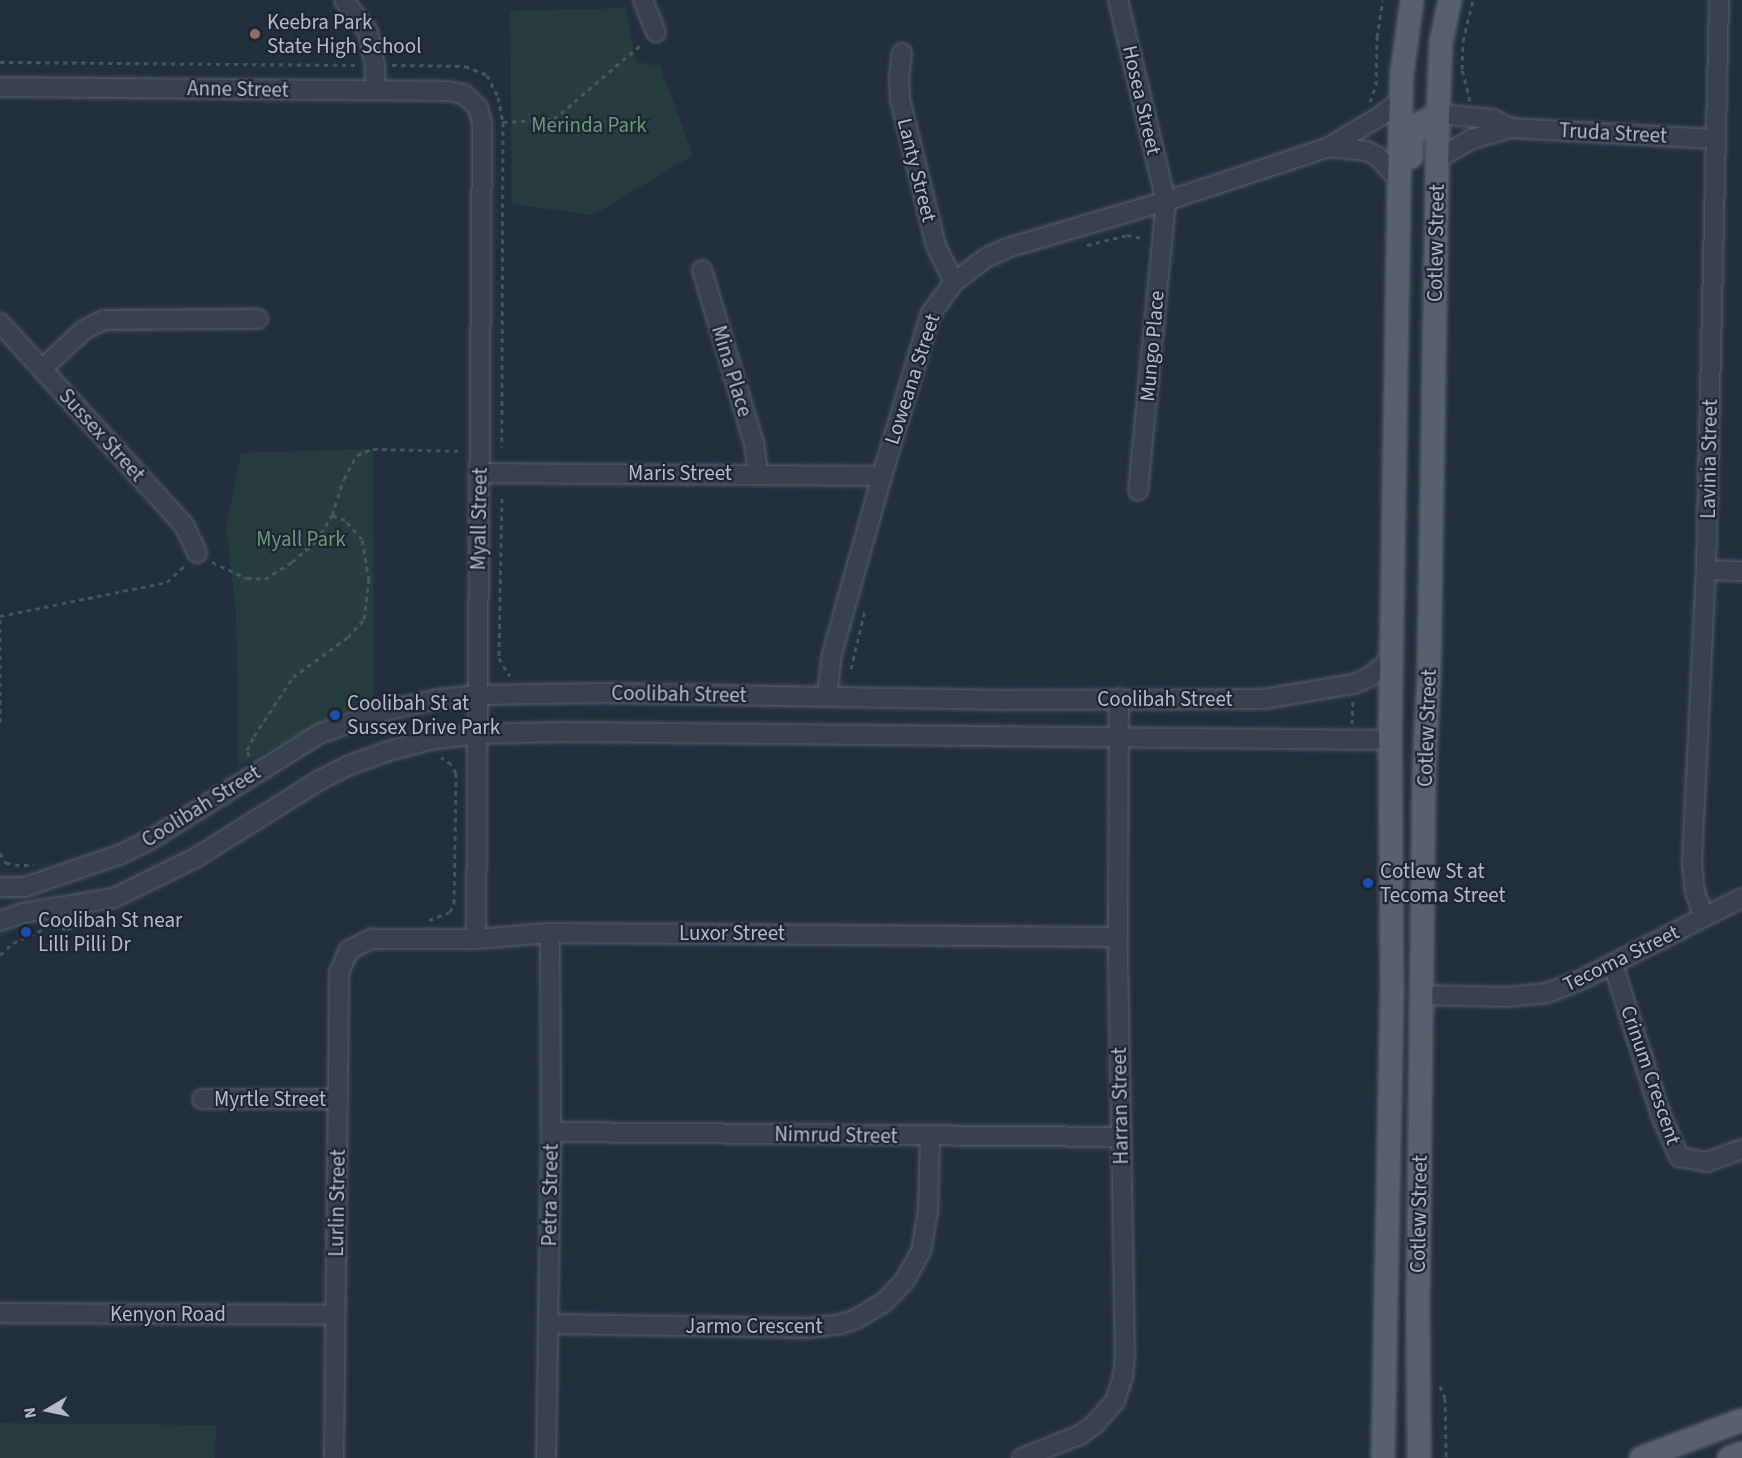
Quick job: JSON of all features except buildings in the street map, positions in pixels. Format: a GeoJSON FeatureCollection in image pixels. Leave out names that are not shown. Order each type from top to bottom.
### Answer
{"type":"FeatureCollection","features":[{"type":"Feature","properties":{"kind":"main road","name":"Cotlew Street"},"geometry":{"type":"LineString","coordinates":[[1383,1458],[1392,995],[1390,740],[1401,100],[1402,73],[1412,0]]}},
{"type":"Feature","properties":{"kind":"main road","name":"Cotlew Street"},"geometry":{"type":"LineString","coordinates":[[1419,1458],[1418,1296],[1424,774],[1429,671],[1437,159],[1441,42],[1450,0]]}},
{"type":"Feature","properties":{"kind":"main road"},"geometry":{"type":"LineString","coordinates":[[1400,191],[1411,182],[1411,141],[1415,131],[1421,123],[1438,114]]}},
{"type":"Feature","properties":{"kind":"main road"},"geometry":{"type":"LineString","coordinates":[[1390,740],[1406,736],[1417,726],[1419,693],[1429,671]]}},
{"type":"Feature","properties":{"kind":"main road"},"geometry":{"type":"LineString","coordinates":[[1641,1458],[1742,1420]]}},
{"type":"Feature","properties":{"kind":"main road"},"geometry":{"type":"LineString","coordinates":[[1730,1458],[1742,1453]]}},
{"type":"Feature","properties":{"kind":"street"},"geometry":{"type":"LineString","coordinates":[[344,0],[368,32],[375,65],[375,90]]}},
{"type":"Feature","properties":{"kind":"street"},"geometry":{"type":"LineString","coordinates":[[643,0],[656,33]]}},
{"type":"Feature","properties":{"kind":"street","name":"Hosea Street"},"geometry":{"type":"LineString","coordinates":[[1118,0],[1166,201]]}},
{"type":"Feature","properties":{"kind":"street","name":"Lavinia Street"},"geometry":{"type":"LineString","coordinates":[[1704,916],[1695,892],[1692,864],[1707,570],[1719,0]]}},
{"type":"Feature","properties":{"kind":"street","name":"Lanty Street"},"geometry":{"type":"LineString","coordinates":[[902,53],[899,78],[900,99],[936,246],[954,282]]}},
{"type":"Feature","properties":{"kind":"street","name":"Anne Street"},"geometry":{"type":"LineString","coordinates":[[0,87],[457,92],[474,101]]}},
{"type":"Feature","properties":{"kind":"street","name":"Loweana Street"},"geometry":{"type":"LineString","coordinates":[[827,696],[832,654],[931,313],[954,282],[969,269],[1006,248],[1166,201],[1329,147],[1382,115],[1401,100]]}},
{"type":"Feature","properties":{"kind":"street","name":"Myall Street"},"geometry":{"type":"LineString","coordinates":[[474,101],[482,123],[476,939]]}},
{"type":"Feature","properties":{"kind":"street","name":"Truda Street"},"geometry":{"type":"LineString","coordinates":[[1438,114],[1493,119],[1510,128]]}},
{"type":"Feature","properties":{"kind":"street","name":"Truda Street"},"geometry":{"type":"LineString","coordinates":[[1437,159],[1472,139],[1510,128],[1715,139]]}},
{"type":"Feature","properties":{"kind":"street","name":"Loweana Street"},"geometry":{"type":"LineString","coordinates":[[1329,147],[1366,152],[1377,156],[1400,191]]}},
{"type":"Feature","properties":{"kind":"street","name":"Mungo Place"},"geometry":{"type":"LineString","coordinates":[[1138,491],[1166,201]]}},
{"type":"Feature","properties":{"kind":"street","name":"Mina Place"},"geometry":{"type":"LineString","coordinates":[[702,270],[754,443],[758,473]]}},
{"type":"Feature","properties":{"kind":"street"},"geometry":{"type":"LineString","coordinates":[[42,369],[84,330],[104,320],[258,319]]}},
{"type":"Feature","properties":{"kind":"street","name":"Sussex Street"},"geometry":{"type":"LineString","coordinates":[[0,323],[184,525],[197,553]]}},
{"type":"Feature","properties":{"kind":"street","name":"Maris Street"},"geometry":{"type":"LineString","coordinates":[[479,473],[758,473],[882,477]]}},
{"type":"Feature","properties":{"kind":"street"},"geometry":{"type":"LineString","coordinates":[[1707,570],[1742,571]]}},
{"type":"Feature","properties":{"kind":"street","name":"Coolibah Street"},"geometry":{"type":"LineString","coordinates":[[0,887],[25,887],[119,855],[150,840],[296,746],[351,721],[408,704],[478,695],[827,696],[1002,700],[1264,699],[1312,693],[1362,681],[1393,657]]}},
{"type":"Feature","properties":{"kind":"street","name":"Harran Street"},"geometry":{"type":"LineString","coordinates":[[1022,1458],[1080,1435],[1095,1424],[1110,1408],[1120,1391],[1125,1358],[1118,937],[1119,698]]}},
{"type":"Feature","properties":{"kind":"street","name":"Coolibah Street"},"geometry":{"type":"LineString","coordinates":[[0,921],[23,913],[114,897],[197,857],[318,781],[350,765],[409,744],[478,734],[811,734],[1118,739],[1390,740]]}},
{"type":"Feature","properties":{"kind":"street","name":"Tecoma Street"},"geometry":{"type":"LineString","coordinates":[[1422,995],[1507,997],[1547,993],[1579,981],[1742,898]]}},
{"type":"Feature","properties":{"kind":"street","name":"Luxor Street"},"geometry":{"type":"LineString","coordinates":[[349,950],[371,939],[476,939],[550,933],[1118,937]]}},
{"type":"Feature","properties":{"kind":"street","name":"Petra Street"},"geometry":{"type":"LineString","coordinates":[[546,1458],[551,1132],[550,933]]}},
{"type":"Feature","properties":{"kind":"street","name":"Lurlin Street"},"geometry":{"type":"LineString","coordinates":[[334,1458],[339,973],[349,950]]}},
{"type":"Feature","properties":{"kind":"street","name":"Crinum Crescent"},"geometry":{"type":"LineString","coordinates":[[1613,964],[1661,1115],[1679,1157],[1707,1162],[1742,1149]]}},
{"type":"Feature","properties":{"kind":"street","name":"Myrtle Street"},"geometry":{"type":"LineString","coordinates":[[202,1099],[338,1099]]}},
{"type":"Feature","properties":{"kind":"street","name":"Nimrud Street"},"geometry":{"type":"LineString","coordinates":[[551,1132],[1121,1137]]}},
{"type":"Feature","properties":{"kind":"street","name":"Jarmo Crescent"},"geometry":{"type":"LineString","coordinates":[[548,1324],[810,1328],[841,1324],[856,1319],[895,1291],[905,1280],[921,1251],[928,1212],[930,1136]]}},
{"type":"Feature","properties":{"kind":"street","name":"Kenyon Road"},"geometry":{"type":"LineString","coordinates":[[0,1313],[335,1315]]}},
{"type":"Feature","properties":{"kind":"path"},"geometry":{"type":"LineString","coordinates":[[1366,109],[1376,85],[1377,37],[1383,0]]}},
{"type":"Feature","properties":{"kind":"path"},"geometry":{"type":"LineString","coordinates":[[1470,103],[1471,96],[1462,69],[1463,41],[1473,0]]}},
{"type":"Feature","properties":{"kind":"path"},"geometry":{"type":"LineString","coordinates":[[482,123],[554,119],[656,33]]}},
{"type":"Feature","properties":{"kind":"path"},"geometry":{"type":"LineString","coordinates":[[0,62],[465,66],[487,75],[498,97],[503,122],[502,447]]}},
{"type":"Feature","properties":{"kind":"path"},"geometry":{"type":"LineString","coordinates":[[1082,246],[1127,236],[1142,238]]}},
{"type":"Feature","properties":{"kind":"path"},"geometry":{"type":"LineString","coordinates":[[0,724],[0,617],[167,582],[197,553],[230,572],[247,578],[265,579],[292,562],[315,541],[332,515],[344,479],[357,455],[373,449],[480,452]]}},
{"type":"Feature","properties":{"kind":"path"},"geometry":{"type":"LineString","coordinates":[[502,498],[499,658],[506,672],[516,678]]}},
{"type":"Feature","properties":{"kind":"path"},"geometry":{"type":"LineString","coordinates":[[254,773],[247,750],[293,677],[348,637],[364,619],[369,580],[362,539],[345,520],[332,515]]}},
{"type":"Feature","properties":{"kind":"path"},"geometry":{"type":"LineString","coordinates":[[851,669],[867,600]]}},
{"type":"Feature","properties":{"kind":"path"},"geometry":{"type":"LineString","coordinates":[[1352,729],[1353,694]]}},
{"type":"Feature","properties":{"kind":"path"},"geometry":{"type":"LineString","coordinates":[[429,920],[450,912],[454,903],[456,773],[443,758],[434,755]]}},
{"type":"Feature","properties":{"kind":"path"},"geometry":{"type":"LineString","coordinates":[[0,853],[6,863],[24,865],[50,878]]}},
{"type":"Feature","properties":{"kind":"green space","name":"Merinda Park"},"geometry":{"type":"Polygon","coordinates":[[[626,8],[636,62],[660,66],[693,155],[593,215],[512,204],[510,11],[626,8]]]}},
{"type":"Feature","properties":{"kind":"green space","name":"Myall Park"},"geometry":{"type":"Polygon","coordinates":[[[373,449],[374,696],[238,766],[236,610],[226,527],[241,453],[373,449]]]}},
{"type":"Feature","properties":{"kind":"green space"},"geometry":{"type":"Polygon","coordinates":[[[0,1423],[216,1425],[215,1458],[0,1458],[0,1423]]]}},
{"type":"Feature","properties":{"kind":"place","name":"Keebra Park State High School"},"geometry":{"type":"Point","coordinates":[255,34]}},
{"type":"Feature","properties":{"kind":"place","name":"Coolibah St at Sussex Drive Park"},"geometry":{"type":"Point","coordinates":[335,715]}},
{"type":"Feature","properties":{"kind":"place","name":"Cotlew St at Tecoma Street"},"geometry":{"type":"Point","coordinates":[1368,883]}},
{"type":"Feature","properties":{"kind":"place","name":"Coolibah St near Lilli Pilli Dr"},"geometry":{"type":"Point","coordinates":[26,932]}}]}
